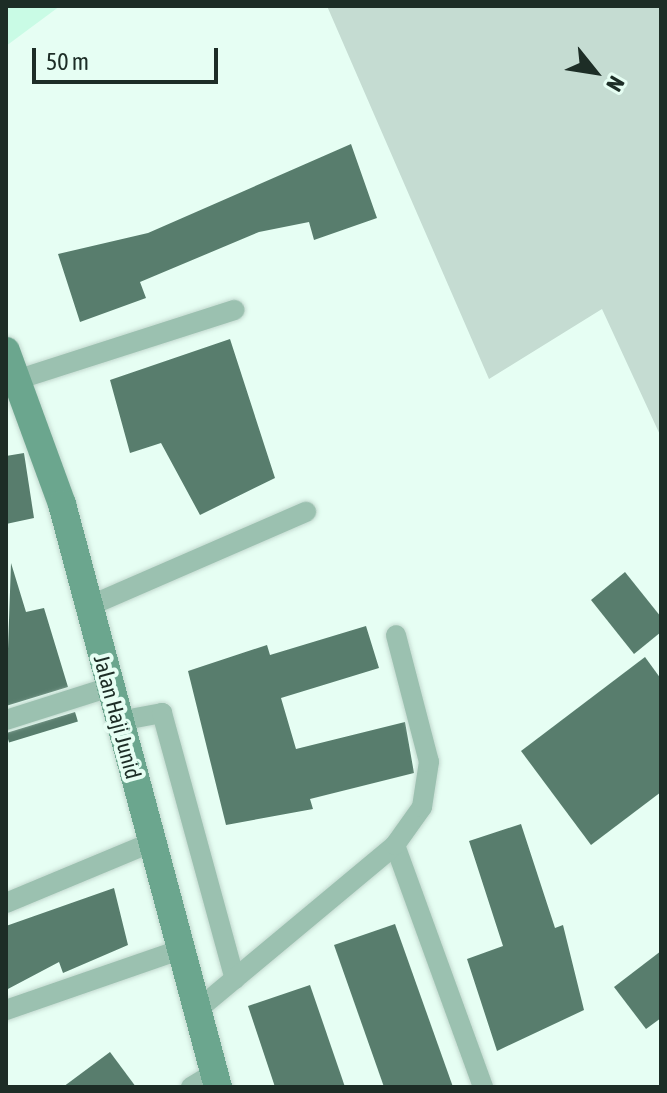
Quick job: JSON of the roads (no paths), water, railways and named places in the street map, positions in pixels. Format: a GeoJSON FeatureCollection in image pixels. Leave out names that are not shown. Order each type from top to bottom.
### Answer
{"type":"FeatureCollection","features":[{"type":"Feature","properties":{"kind":"street"},"geometry":{"type":"LineString","coordinates":[[11,382],[235,310]]}},
{"type":"Feature","properties":{"kind":"street","name":"Jalan Haji Junid"},"geometry":{"type":"LineString","coordinates":[[6,351],[11,382],[62,504],[196,1011],[208,1082]]}},
{"type":"Feature","properties":{"kind":"street"},"geometry":{"type":"LineString","coordinates":[[87,607],[306,512]]}},
{"type":"Feature","properties":{"kind":"street"},"geometry":{"type":"LineString","coordinates":[[196,1011],[395,845],[431,784],[396,635]]}},
{"type":"Feature","properties":{"kind":"street"},"geometry":{"type":"LineString","coordinates":[[6,720],[110,687]]}},
{"type":"Feature","properties":{"kind":"street"},"geometry":{"type":"LineString","coordinates":[[119,721],[162,713],[235,979]]}},
{"type":"Feature","properties":{"kind":"street"},"geometry":{"type":"LineString","coordinates":[[6,903],[150,843]]}},
{"type":"Feature","properties":{"kind":"street"},"geometry":{"type":"LineString","coordinates":[[395,845],[483,1087]]}},
{"type":"Feature","properties":{"kind":"street"},"geometry":{"type":"LineString","coordinates":[[6,1010],[179,950]]}}]}
